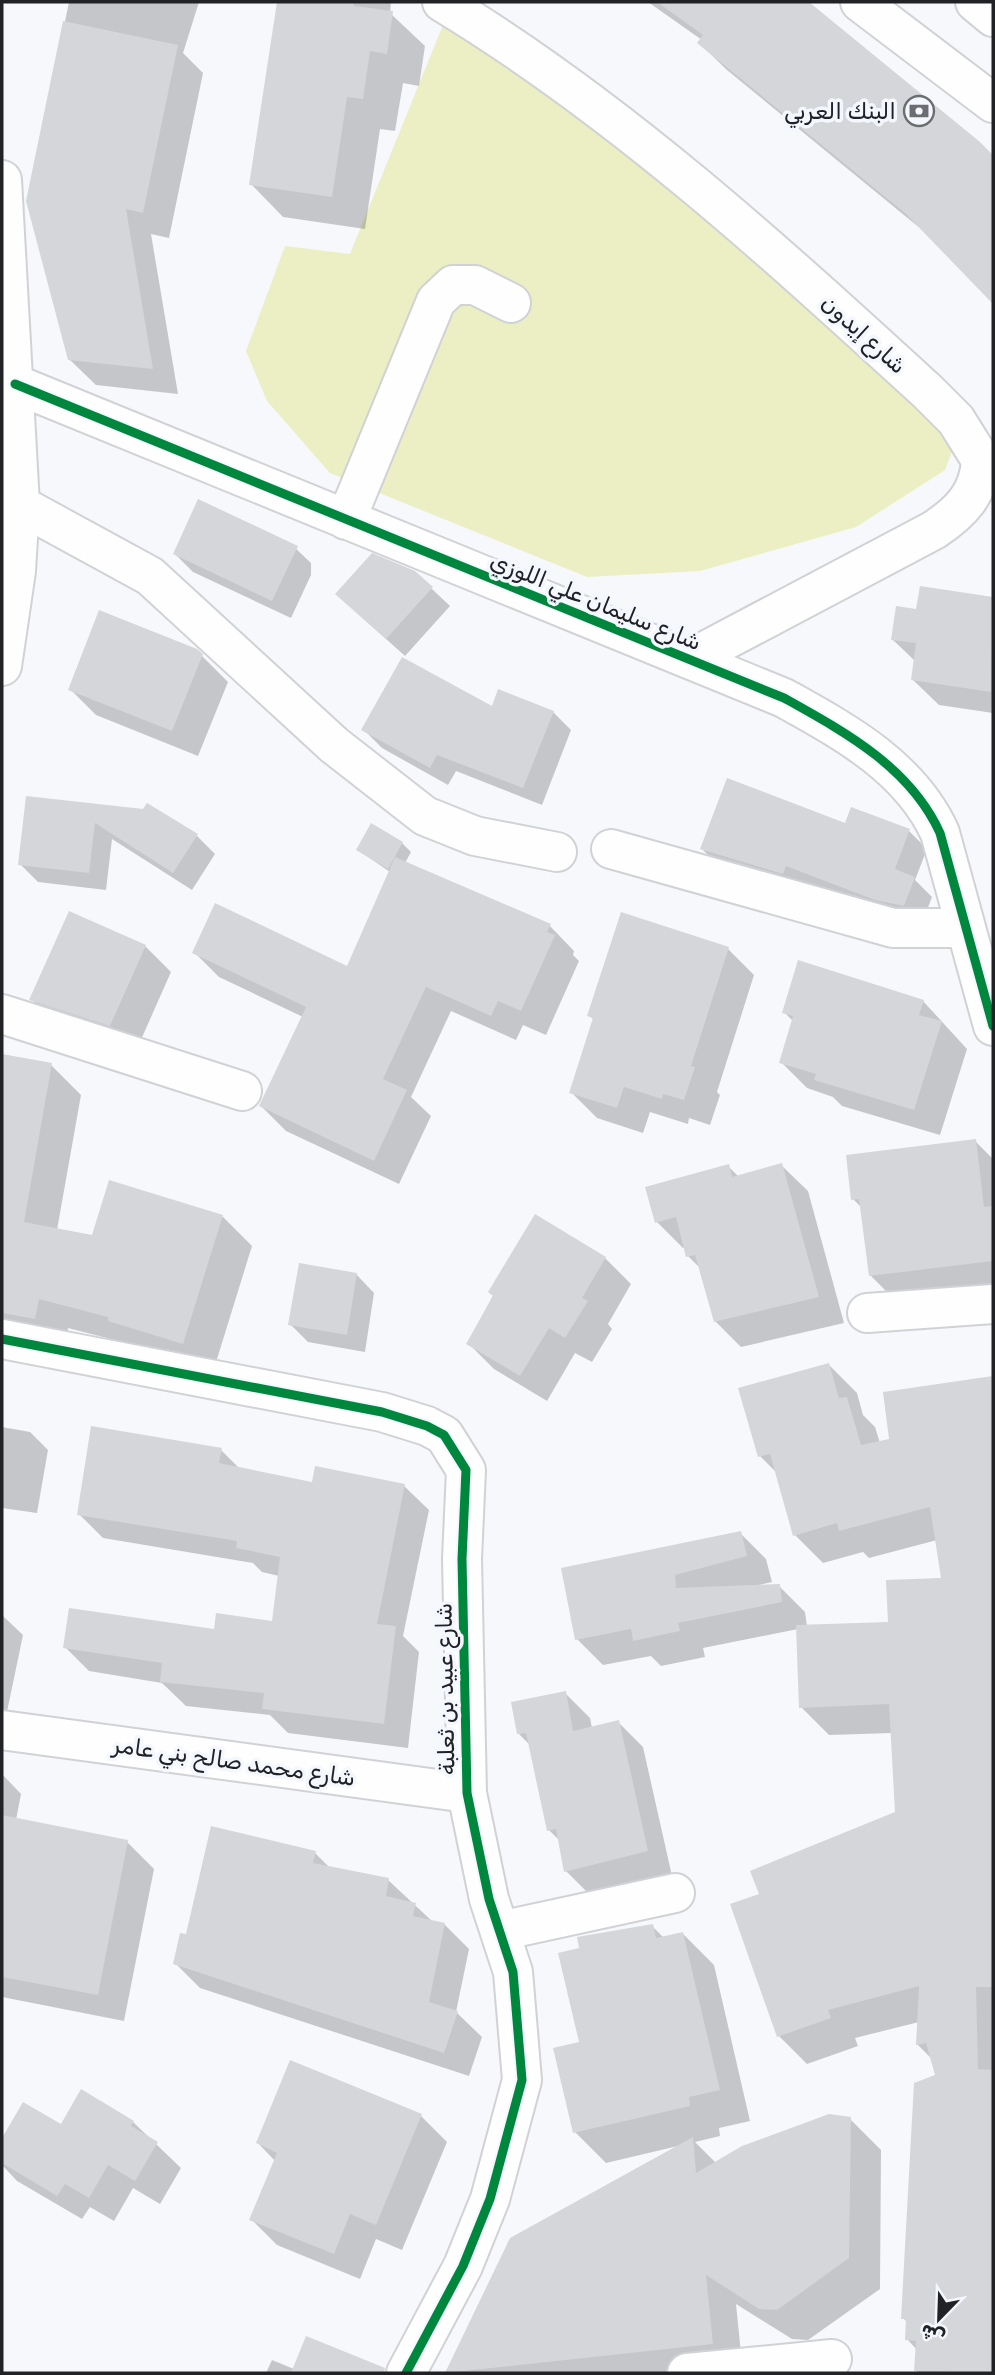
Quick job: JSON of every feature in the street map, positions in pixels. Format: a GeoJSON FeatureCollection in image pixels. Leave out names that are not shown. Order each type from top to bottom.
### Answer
{"type":"FeatureCollection","features":[{"type":"Feature","properties":{"kind":"street","name":"شارع إيدون"},"geometry":{"type":"LineString","coordinates":[[442,2],[511,43],[576,90],[712,202],[928,392],[956,420],[981,460],[976,488],[958,513],[934,530],[690,659]]}},
{"type":"Feature","properties":{"kind":"street"},"geometry":{"type":"LineString","coordinates":[[860,2],[993,103]]}},
{"type":"Feature","properties":{"kind":"street"},"geometry":{"type":"LineString","coordinates":[[975,2],[993,17]]}},
{"type":"Feature","properties":{"kind":"street"},"geometry":{"type":"LineString","coordinates":[[2,180],[20,505],[16,571],[2,666]]}},
{"type":"Feature","properties":{"kind":"street"},"geometry":{"type":"LineString","coordinates":[[346,520],[436,301],[453,285],[475,285],[511,303]]}},
{"type":"Feature","properties":{"kind":"street","name":"شارع سليمان علي اللوزي"},"geometry":{"type":"LineString","coordinates":[[15,384],[784,698],[838,727],[901,776],[921,799],[940,833],[993,1026]]}},
{"type":"Feature","properties":{"kind":"street"},"geometry":{"type":"LineString","coordinates":[[20,505],[150,576],[334,745],[425,816],[475,836],[557,852]]}},
{"type":"Feature","properties":{"kind":"street"},"geometry":{"type":"LineString","coordinates":[[611,849],[893,928],[966,928]]}},
{"type":"Feature","properties":{"kind":"street"},"geometry":{"type":"LineString","coordinates":[[2,1014],[243,1091]]}},
{"type":"Feature","properties":{"kind":"street"},"geometry":{"type":"LineString","coordinates":[[867,1314],[993,1304]]}},
{"type":"Feature","properties":{"kind":"street","name":"شارع عبيد بن ثعلبة"},"geometry":{"type":"LineString","coordinates":[[2,1339],[382,1412],[427,1426],[444,1435],[466,1470],[462,1559],[467,1793],[489,1899],[513,1972],[522,2080],[490,2199],[463,2266],[406,2373]]}},
{"type":"Feature","properties":{"kind":"street","name":"شارع محمد صالح بني عامر"},"geometry":{"type":"LineString","coordinates":[[2,1730],[467,1793]]}},
{"type":"Feature","properties":{"kind":"street"},"geometry":{"type":"LineString","coordinates":[[500,1931],[675,1893]]}},
{"type":"Feature","properties":{"kind":"street"},"geometry":{"type":"LineString","coordinates":[[687,2373],[832,2359]]}},
{"type":"Feature","properties":{"kind":"green space"},"geometry":{"type":"Polygon","coordinates":[[[447,15],[565,89],[956,441],[945,470],[856,527],[700,571],[587,577],[330,473],[267,401],[246,351],[285,246],[350,254],[447,15]]]}},
{"type":"Feature","properties":{"kind":"building"},"geometry":{"type":"Polygon","coordinates":[[[277,2],[354,2],[354,6],[393,11],[387,54],[370,51],[363,99],[347,97],[332,197],[249,185],[277,2]]]}},
{"type":"Feature","properties":{"kind":"building"},"geometry":{"type":"Polygon","coordinates":[[[657,2],[809,2],[980,142],[993,155],[993,304],[906,214],[697,43],[703,35],[657,2]]]}},
{"type":"Feature","properties":{"kind":"building"},"geometry":{"type":"Polygon","coordinates":[[[63,21],[178,45],[143,213],[126,209],[153,369],[68,360],[26,201],[63,21]]]}},
{"type":"Feature","properties":{"kind":"building"},"geometry":{"type":"Polygon","coordinates":[[[198,499],[298,546],[272,601],[173,554],[198,499]]]}},
{"type":"Feature","properties":{"kind":"building"},"geometry":{"type":"Polygon","coordinates":[[[372,553],[415,571],[433,587],[386,639],[335,594],[372,553]]]}},
{"type":"Feature","properties":{"kind":"building"},"geometry":{"type":"Polygon","coordinates":[[[920,586],[993,597],[991,692],[911,680],[916,643],[891,640],[896,606],[916,609],[920,586]]]}},
{"type":"Feature","properties":{"kind":"building"},"geometry":{"type":"Polygon","coordinates":[[[99,610],[197,649],[203,654],[172,731],[68,690],[99,610]]]}},
{"type":"Feature","properties":{"kind":"building"},"geometry":{"type":"Polygon","coordinates":[[[402,657],[492,706],[498,689],[554,711],[523,788],[437,755],[430,768],[361,730],[402,657]]]}},
{"type":"Feature","properties":{"kind":"building"},"geometry":{"type":"Polygon","coordinates":[[[727,778],[845,823],[851,807],[910,829],[895,869],[915,877],[904,906],[875,900],[786,866],[783,874],[700,849],[727,778]]]}},
{"type":"Feature","properties":{"kind":"building"},"geometry":{"type":"Polygon","coordinates":[[[26,796],[143,809],[147,803],[198,834],[173,873],[95,823],[89,873],[18,865],[26,796]]]}},
{"type":"Feature","properties":{"kind":"building"},"geometry":{"type":"Polygon","coordinates":[[[371,823],[403,842],[388,869],[356,850],[371,823]]]}},
{"type":"Feature","properties":{"kind":"building"},"geometry":{"type":"Polygon","coordinates":[[[395,857],[551,924],[547,932],[555,935],[521,1011],[498,1001],[491,1016],[426,987],[383,1079],[407,1090],[374,1161],[259,1106],[306,1007],[192,953],[215,903],[347,966],[395,857]]]}},
{"type":"Feature","properties":{"kind":"building"},"geometry":{"type":"Polygon","coordinates":[[[69,911],[146,945],[110,1026],[29,1000],[69,911]]]}},
{"type":"Feature","properties":{"kind":"building"},"geometry":{"type":"Polygon","coordinates":[[[621,912],[729,947],[691,1066],[695,1067],[684,1100],[663,1094],[662,1099],[624,1087],[617,1108],[569,1093],[593,1018],[587,1016],[621,912]]]}},
{"type":"Feature","properties":{"kind":"building"},"geometry":{"type":"Polygon","coordinates":[[[798,960],[924,1000],[919,1015],[942,1021],[914,1110],[814,1080],[816,1074],[779,1063],[793,1016],[782,1013],[798,960]]]}},
{"type":"Feature","properties":{"kind":"building"},"geometry":{"type":"Polygon","coordinates":[[[2,1054],[52,1063],[24,1222],[92,1235],[109,1180],[223,1215],[183,1344],[108,1321],[108,1317],[39,1299],[35,1319],[2,1313],[2,1054]]]}},
{"type":"Feature","properties":{"kind":"building"},"geometry":{"type":"Polygon","coordinates":[[[976,1139],[984,1207],[993,1206],[993,1261],[869,1276],[859,1199],[851,1200],[846,1155],[976,1139]]]}},
{"type":"Feature","properties":{"kind":"building"},"geometry":{"type":"Polygon","coordinates":[[[782,1163],[819,1297],[714,1322],[695,1255],[686,1257],[676,1217],[655,1223],[645,1187],[729,1164],[732,1177],[782,1163]]]}},
{"type":"Feature","properties":{"kind":"building"},"geometry":{"type":"Polygon","coordinates":[[[535,1214],[606,1257],[582,1298],[588,1301],[565,1338],[549,1328],[520,1376],[466,1344],[493,1296],[488,1292],[535,1214]]]}},
{"type":"Feature","properties":{"kind":"building"},"geometry":{"type":"Polygon","coordinates":[[[299,1263],[357,1273],[347,1335],[288,1325],[299,1263]]]}},
{"type":"Feature","properties":{"kind":"building"},"geometry":{"type":"Polygon","coordinates":[[[829,1363],[839,1398],[847,1397],[861,1445],[889,1439],[883,1392],[993,1376],[993,1987],[976,1987],[978,2069],[993,2070],[993,2373],[914,2371],[916,2341],[905,2340],[906,2319],[901,2319],[914,2083],[935,2075],[926,2043],[916,2045],[919,1986],[828,2010],[831,2018],[777,2037],[730,1904],[759,1894],[750,1871],[895,1812],[889,1704],[799,1708],[796,1625],[888,1622],[886,1580],[941,1578],[930,1507],[839,1531],[837,1523],[793,1536],[770,1454],[758,1457],[738,1388],[829,1363]]]}},
{"type":"Feature","properties":{"kind":"building"},"geometry":{"type":"Polygon","coordinates":[[[91,1426],[222,1448],[219,1463],[312,1482],[315,1466],[405,1484],[377,1624],[396,1626],[384,1724],[262,1709],[264,1693],[160,1682],[162,1663],[63,1648],[69,1608],[214,1629],[216,1613],[272,1621],[280,1557],[236,1548],[237,1541],[77,1515],[91,1426]]]}},
{"type":"Feature","properties":{"kind":"building"},"geometry":{"type":"Polygon","coordinates":[[[741,1531],[747,1556],[675,1575],[676,1588],[780,1584],[782,1602],[678,1623],[680,1631],[633,1641],[631,1629],[575,1640],[561,1568],[741,1531]]]}},
{"type":"Feature","properties":{"kind":"building"},"geometry":{"type":"Polygon","coordinates":[[[566,1691],[573,1731],[619,1720],[648,1851],[564,1872],[556,1829],[547,1831],[526,1733],[517,1734],[511,1702],[566,1691]]]}},
{"type":"Feature","properties":{"kind":"building"},"geometry":{"type":"Polygon","coordinates":[[[2,1815],[128,1840],[98,1995],[2,1977],[2,1815]]]}},
{"type":"Feature","properties":{"kind":"building"},"geometry":{"type":"Polygon","coordinates":[[[211,1826],[316,1851],[313,1863],[389,1878],[386,1896],[416,1903],[413,1916],[445,1923],[429,2002],[458,2011],[444,2053],[173,1964],[180,1933],[186,1934],[211,1826]]]}},
{"type":"Feature","properties":{"kind":"building"},"geometry":{"type":"Polygon","coordinates":[[[653,1924],[656,1938],[683,1932],[720,2090],[689,2097],[690,2106],[573,2133],[553,2048],[579,2042],[558,1953],[579,1948],[577,1937],[653,1924]]]}},
{"type":"Feature","properties":{"kind":"building"},"geometry":{"type":"Polygon","coordinates":[[[290,2060],[422,2114],[376,2225],[350,2214],[334,2254],[249,2220],[277,2153],[256,2143],[290,2060]]]}},
{"type":"Feature","properties":{"kind":"building"},"geometry":{"type":"Polygon","coordinates":[[[81,2089],[134,2121],[131,2126],[158,2142],[135,2181],[108,2165],[89,2198],[65,2184],[57,2196],[2,2163],[2,2138],[23,2102],[61,2124],[81,2089]]]}},
{"type":"Feature","properties":{"kind":"building"},"geometry":{"type":"Polygon","coordinates":[[[829,2114],[851,2117],[849,2258],[777,2310],[759,2309],[706,2275],[713,2344],[445,2373],[510,2238],[693,2137],[696,2173],[742,2146],[829,2114]]]}},
{"type":"Feature","properties":{"kind":"building"},"geometry":{"type":"Polygon","coordinates":[[[306,2336],[385,2368],[384,2373],[291,2373],[306,2336]]]}},
{"type":"Feature","properties":{"kind":"cycle path"},"geometry":{"type":"LineString","coordinates":[[15,384],[784,698],[852,738],[894,770],[912,789],[940,833],[993,1026]]}},
{"type":"Feature","properties":{"kind":"cycle path"},"geometry":{"type":"LineString","coordinates":[[2,1339],[382,1412],[427,1426],[444,1435],[466,1470],[462,1559],[467,1793],[489,1899],[513,1972],[522,2080],[490,2199],[463,2266],[406,2373]]}},
{"type":"Feature","properties":{"kind":"place","name":"البنك العربي"},"geometry":{"type":"Point","coordinates":[919,111]}}]}
